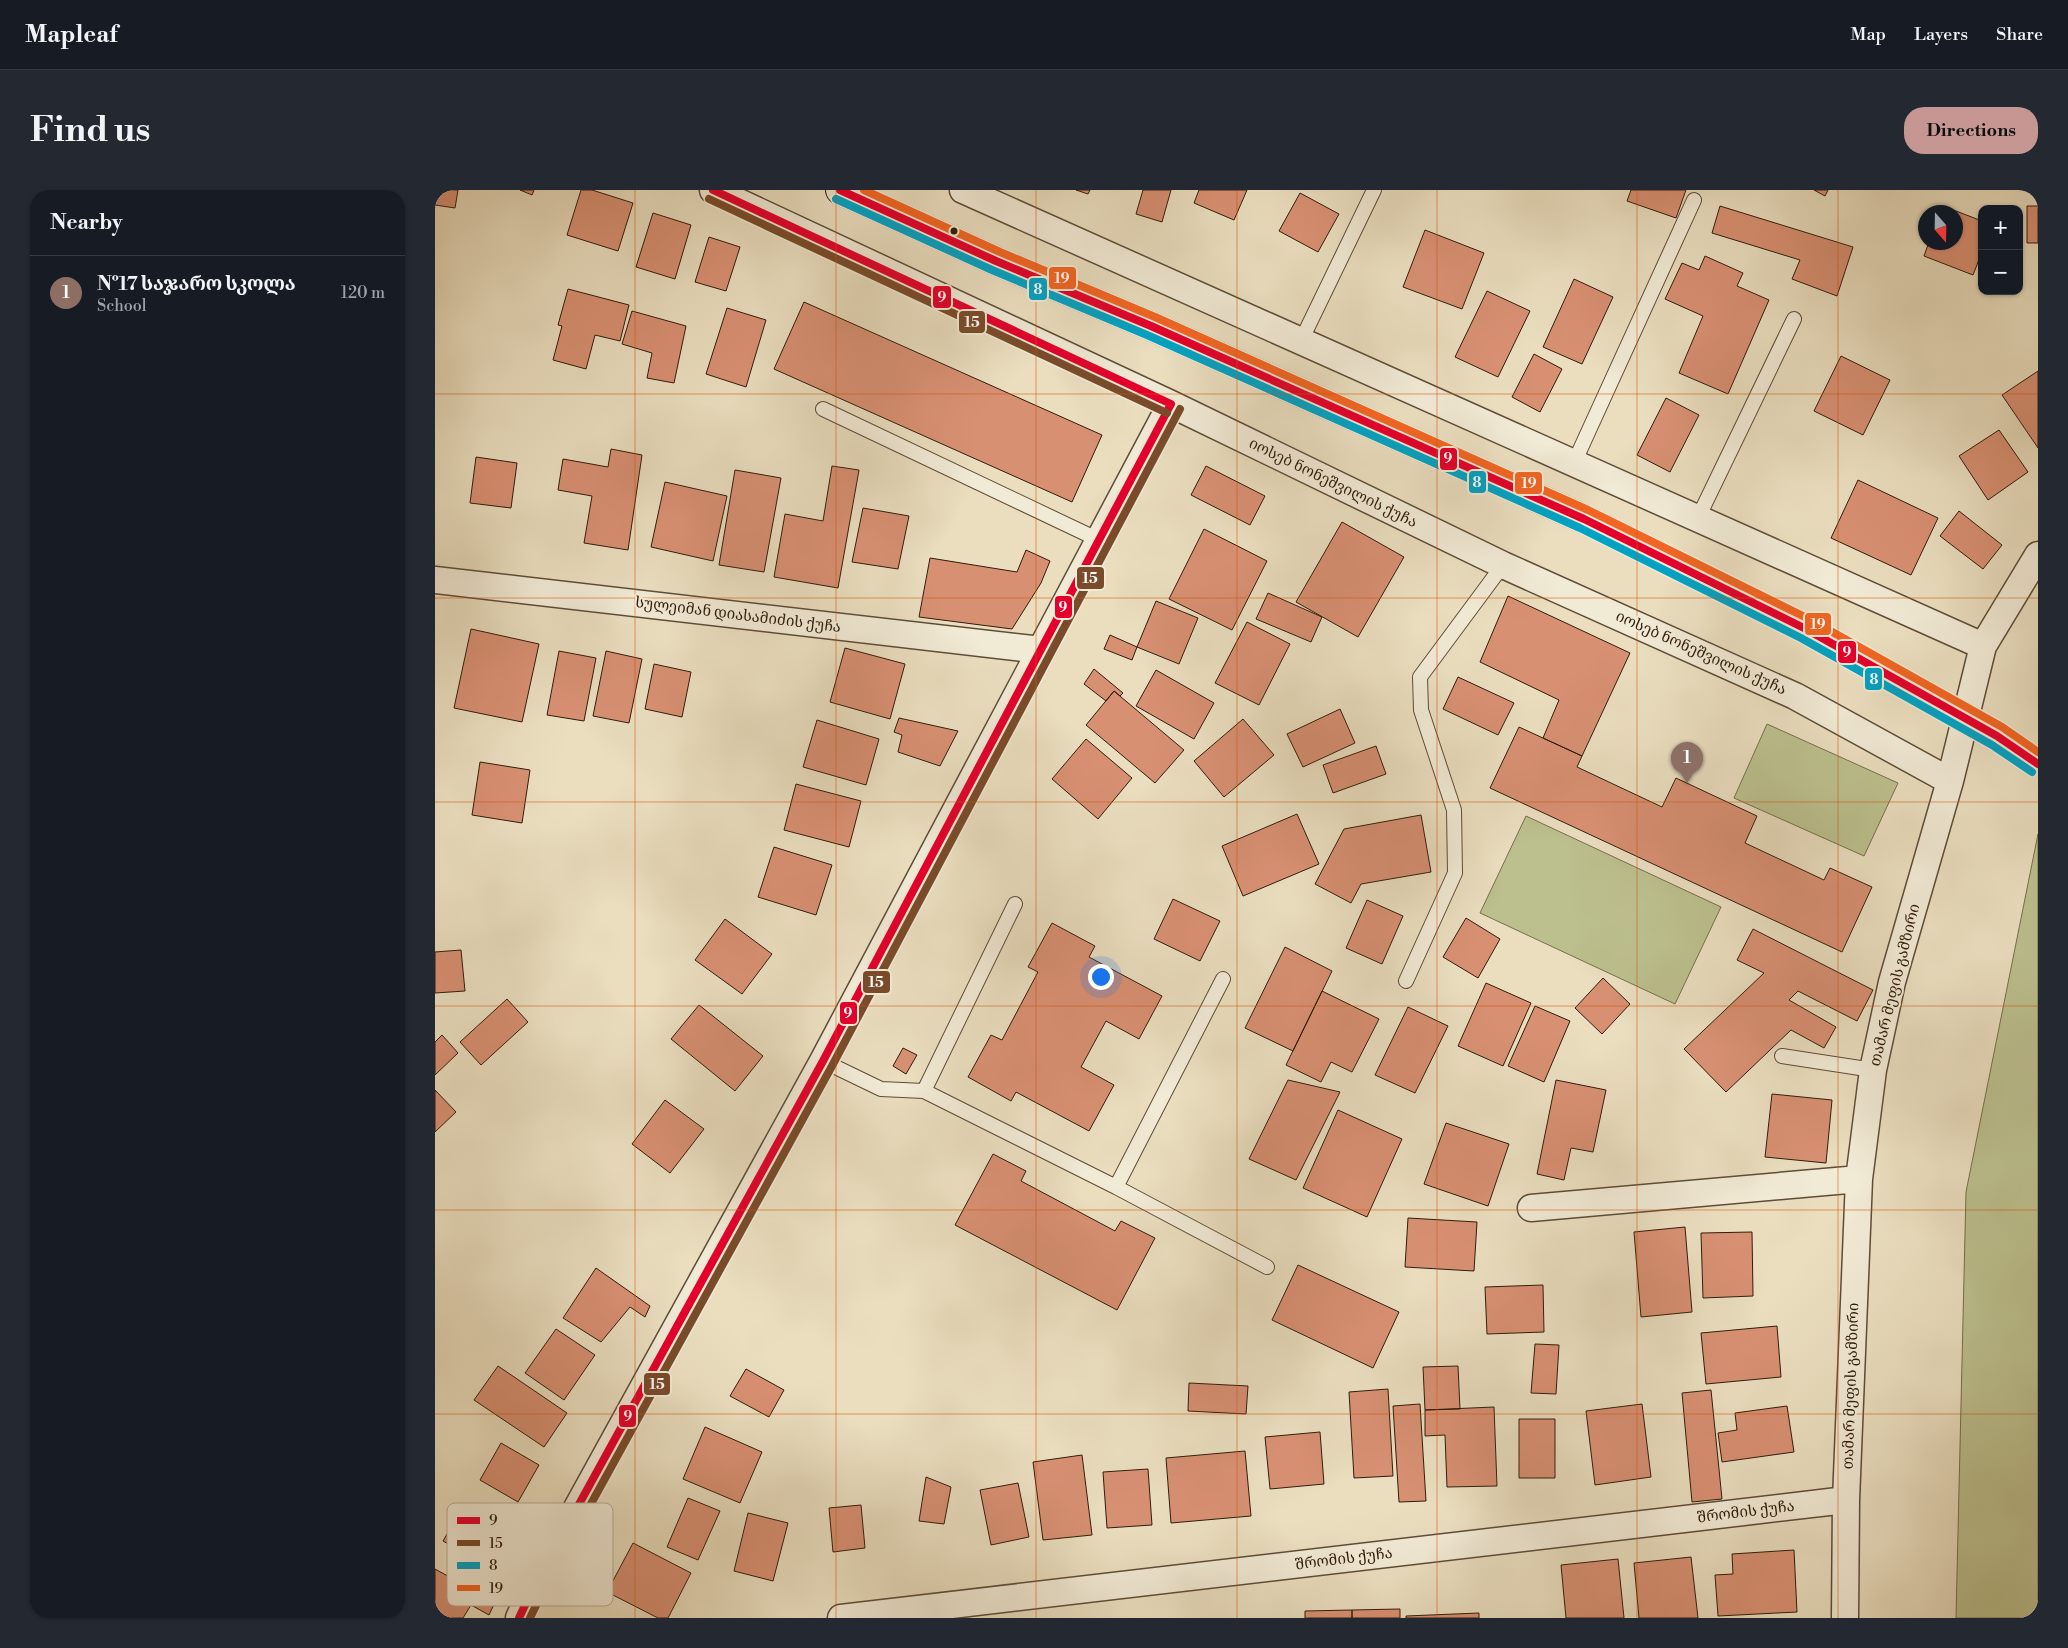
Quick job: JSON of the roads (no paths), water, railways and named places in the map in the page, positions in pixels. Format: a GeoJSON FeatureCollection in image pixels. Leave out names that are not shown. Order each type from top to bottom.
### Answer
{"type":"FeatureCollection","features":[{"type":"Feature","properties":{"kind":"main road"},"geometry":{"type":"LineString","coordinates":[[840,190],[996,261],[1151,326],[1584,519],[1806,629],[1997,736],[2038,764]]}},
{"type":"Feature","properties":{"kind":"street","name":"იოსებ ნონეშვილის ქუჩა"},"geometry":{"type":"LineString","coordinates":[[713,190],[1171,404],[1503,565],[1795,696],[1950,781]]}},
{"type":"Feature","properties":{"kind":"street"},"geometry":{"type":"LineString","coordinates":[[963,190],[1983,646]]}},
{"type":"Feature","properties":{"kind":"street"},"geometry":{"type":"LineString","coordinates":[[580,1503],[823,1061],[1171,404]]}},
{"type":"Feature","properties":{"kind":"street","name":"თამარ მეფის გამზირი"},"geometry":{"type":"LineString","coordinates":[[1845,1618],[1846,1500],[1859,1179],[1873,1070],[1892,982],[1950,781],[1983,646],[2038,555]]}},
{"type":"Feature","properties":{"kind":"street","name":"სულეიმან დიასამიძის ქუჩა"},"geometry":{"type":"LineString","coordinates":[[435,580],[1041,650]]}},
{"type":"Feature","properties":{"kind":"street"},"geometry":{"type":"LineString","coordinates":[[1531,1208],[1859,1179]]}},
{"type":"Feature","properties":{"kind":"street","name":"შრომის ქუჩა"},"geometry":{"type":"LineString","coordinates":[[841,1618],[1846,1500]]}},
{"type":"Feature","properties":{"kind":"street"},"geometry":{"type":"LineString","coordinates":[[519,1618],[525,1606]]}},
{"type":"Feature","properties":{"kind":"lane"},"geometry":{"type":"LineString","coordinates":[[1301,342],[1374,190]]}},
{"type":"Feature","properties":{"kind":"lane"},"geometry":{"type":"LineString","coordinates":[[1574,463],[1694,200]]}},
{"type":"Feature","properties":{"kind":"lane"},"geometry":{"type":"LineString","coordinates":[[1698,518],[1794,319]]}},
{"type":"Feature","properties":{"kind":"lane"},"geometry":{"type":"LineString","coordinates":[[823,409],[1099,540]]}},
{"type":"Feature","properties":{"kind":"lane"},"geometry":{"type":"LineString","coordinates":[[1406,981],[1455,872],[1454,810],[1421,710],[1420,677],[1503,565]]}},
{"type":"Feature","properties":{"kind":"lane"},"geometry":{"type":"LineString","coordinates":[[924,1090],[1015,904]]}},
{"type":"Feature","properties":{"kind":"lane"},"geometry":{"type":"LineString","coordinates":[[1116,1187],[1223,979]]}},
{"type":"Feature","properties":{"kind":"lane"},"geometry":{"type":"LineString","coordinates":[[1781,1056],[1873,1070]]}},
{"type":"Feature","properties":{"kind":"lane"},"geometry":{"type":"LineString","coordinates":[[823,1061],[881,1089],[924,1090],[1116,1187],[1267,1267]]}},
{"type":"Feature","properties":{"kind":"place","name":"№17 საჯარო სკოლა"},"geometry":{"type":"Point","coordinates":[1687,783]}}]}
